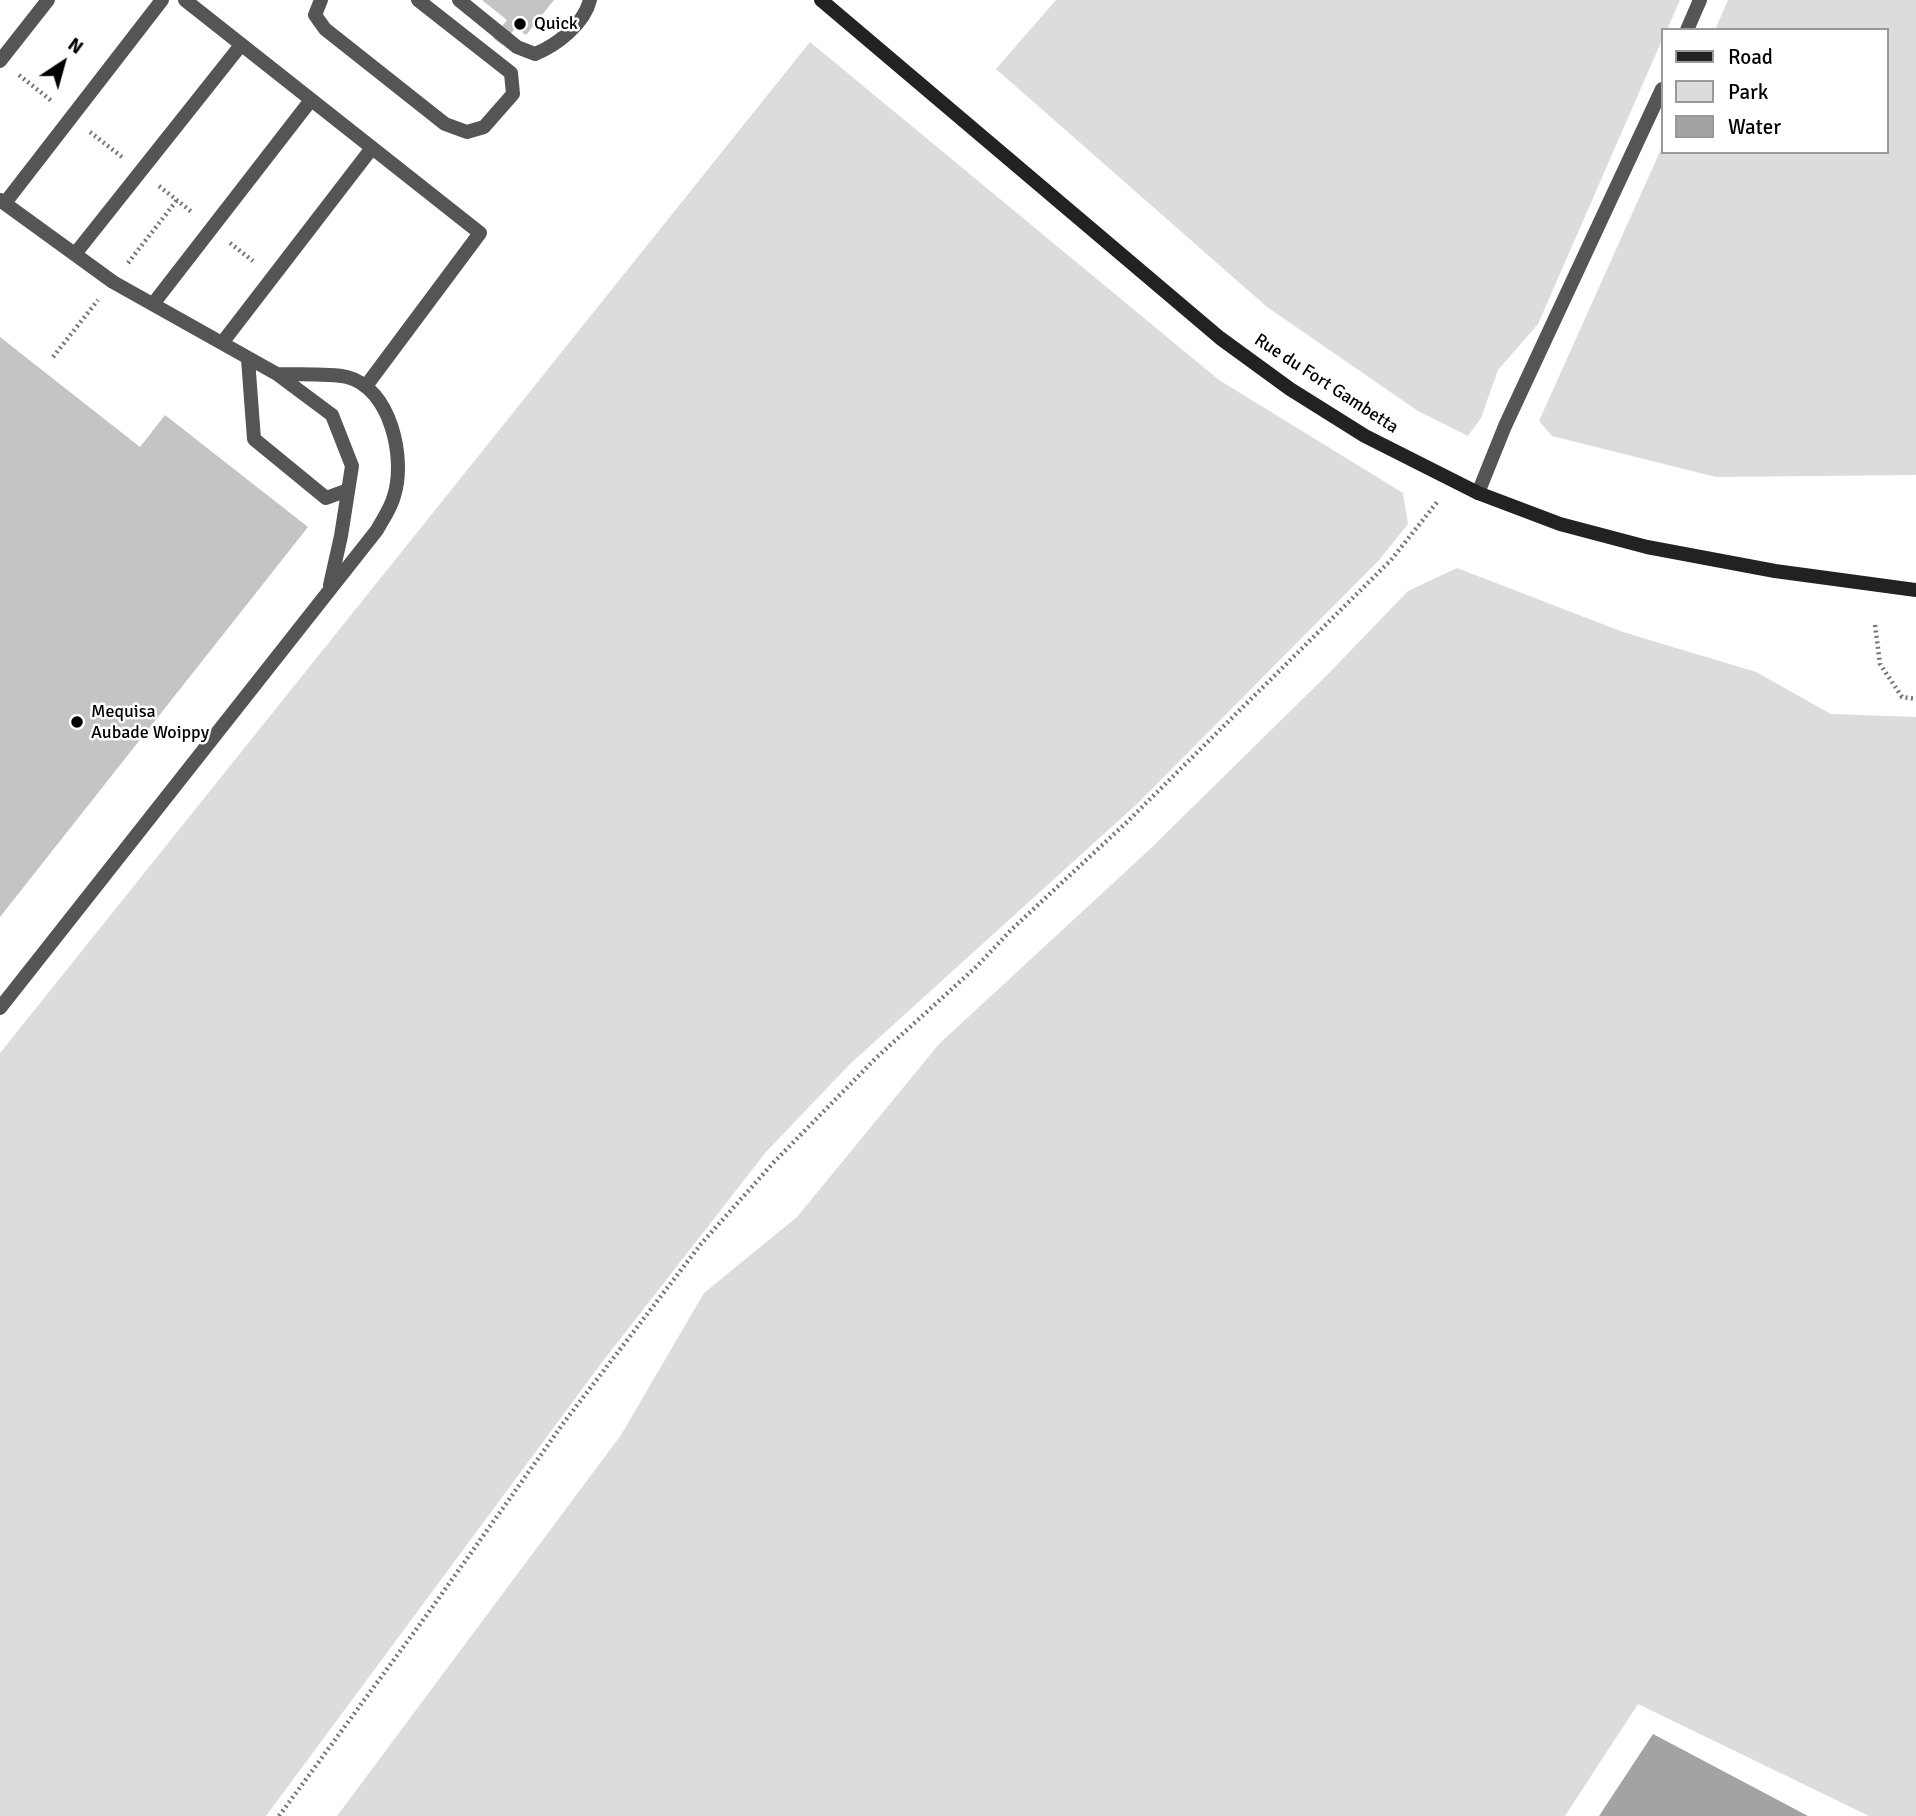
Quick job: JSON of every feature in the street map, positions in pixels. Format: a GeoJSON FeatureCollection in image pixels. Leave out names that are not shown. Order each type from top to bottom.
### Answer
{"type":"FeatureCollection","features":[{"type":"Feature","properties":{"kind":"main road","name":"Rue du Fort Gambetta"},"geometry":{"type":"LineString","coordinates":[[821,0],[1220,338],[1290,389],[1365,436],[1478,493],[1560,524],[1647,547],[1775,571],[1916,590]]}},
{"type":"Feature","properties":{"kind":"street"},"geometry":{"type":"LineString","coordinates":[[0,61],[48,0]]}},
{"type":"Feature","properties":{"kind":"street"},"geometry":{"type":"LineString","coordinates":[[162,0],[3,202],[113,282],[277,374],[332,415],[352,466],[329,590]]}},
{"type":"Feature","properties":{"kind":"street"},"geometry":{"type":"LineString","coordinates":[[185,0],[480,233],[366,386]]}},
{"type":"Feature","properties":{"kind":"street"},"geometry":{"type":"LineString","coordinates":[[321,0],[316,15],[325,29],[434,116],[445,124],[467,132],[484,127],[513,94],[511,73],[418,0]]}},
{"type":"Feature","properties":{"kind":"street"},"geometry":{"type":"LineString","coordinates":[[459,0],[517,47],[535,54],[548,49],[570,31],[588,8],[590,0]]}},
{"type":"Feature","properties":{"kind":"street"},"geometry":{"type":"LineString","coordinates":[[1688,28],[1700,0]]}},
{"type":"Feature","properties":{"kind":"street"},"geometry":{"type":"LineString","coordinates":[[75,254],[241,45]]}},
{"type":"Feature","properties":{"kind":"street"},"geometry":{"type":"LineString","coordinates":[[1478,493],[1505,426],[1660,93]]}},
{"type":"Feature","properties":{"kind":"street"},"geometry":{"type":"LineString","coordinates":[[153,304],[311,100]]}},
{"type":"Feature","properties":{"kind":"street"},"geometry":{"type":"LineString","coordinates":[[222,343],[372,148]]}},
{"type":"Feature","properties":{"kind":"street"},"geometry":{"type":"LineString","coordinates":[[248,359],[254,439],[326,498],[348,490]]}},
{"type":"Feature","properties":{"kind":"street"},"geometry":{"type":"LineString","coordinates":[[0,1008],[377,530],[394,496],[400,458],[387,412],[366,386],[347,377],[277,374]]}},
{"type":"Feature","properties":{"kind":"path"},"geometry":{"type":"LineString","coordinates":[[279,1816],[418,1628],[565,1421],[701,1244],[774,1161],[876,1058],[976,967],[1011,930],[1127,822],[1391,560],[1453,481]]}},
{"type":"Feature","properties":{"kind":"path"},"geometry":{"type":"LineString","coordinates":[[1875,625],[1880,664],[1902,697],[1916,699]]}},
{"type":"Feature","properties":{"kind":"green space"},"geometry":{"type":"Polygon","coordinates":[[[1056,0],[1680,0],[1668,28],[1660,28],[1660,45],[1538,324],[1498,370],[1481,418],[1468,436],[1418,411],[1267,307],[996,69],[1056,0]]]}},
{"type":"Feature","properties":{"kind":"green space"},"geometry":{"type":"Polygon","coordinates":[[[1728,0],[1916,0],[1916,475],[1716,477],[1552,436],[1539,421],[1660,151],[1660,154],[1888,154],[1888,28],[1716,28],[1728,0]]]}},
{"type":"Feature","properties":{"kind":"green space"},"geometry":{"type":"Polygon","coordinates":[[[810,42],[1219,380],[1403,493],[1408,524],[1380,559],[1138,803],[850,1064],[766,1152],[603,1361],[266,1816],[0,1816],[0,1053],[810,42]]]}},
{"type":"Feature","properties":{"kind":"green space"},"geometry":{"type":"Polygon","coordinates":[[[1457,568],[1623,632],[1756,672],[1831,714],[1916,717],[1916,1816],[1869,1816],[1638,1704],[1565,1816],[337,1816],[621,1435],[704,1293],[797,1217],[939,1044],[1149,850],[1330,672],[1408,591],[1457,568]]]}},
{"type":"Feature","properties":{"kind":"water"},"geometry":{"type":"Polygon","coordinates":[[[1653,1734],[1808,1816],[1599,1816],[1653,1734]]]}},
{"type":"Feature","properties":{"kind":"building","name":"Quick"},"geometry":{"type":"Polygon","coordinates":[[[482,0],[554,0],[526,35],[516,27],[502,45],[493,38],[507,20],[482,0]]]}},
{"type":"Feature","properties":{"kind":"building","name":"Mequisa Aubade Woippy"},"geometry":{"type":"Polygon","coordinates":[[[0,337],[140,447],[165,415],[308,527],[0,917],[0,337]]]}},
{"type":"Feature","properties":{"kind":"place","name":"Quick"},"geometry":{"type":"Point","coordinates":[520,24]}},
{"type":"Feature","properties":{"kind":"place","name":"Mequisa Aubade Woippy"},"geometry":{"type":"Point","coordinates":[77,722]}}]}
